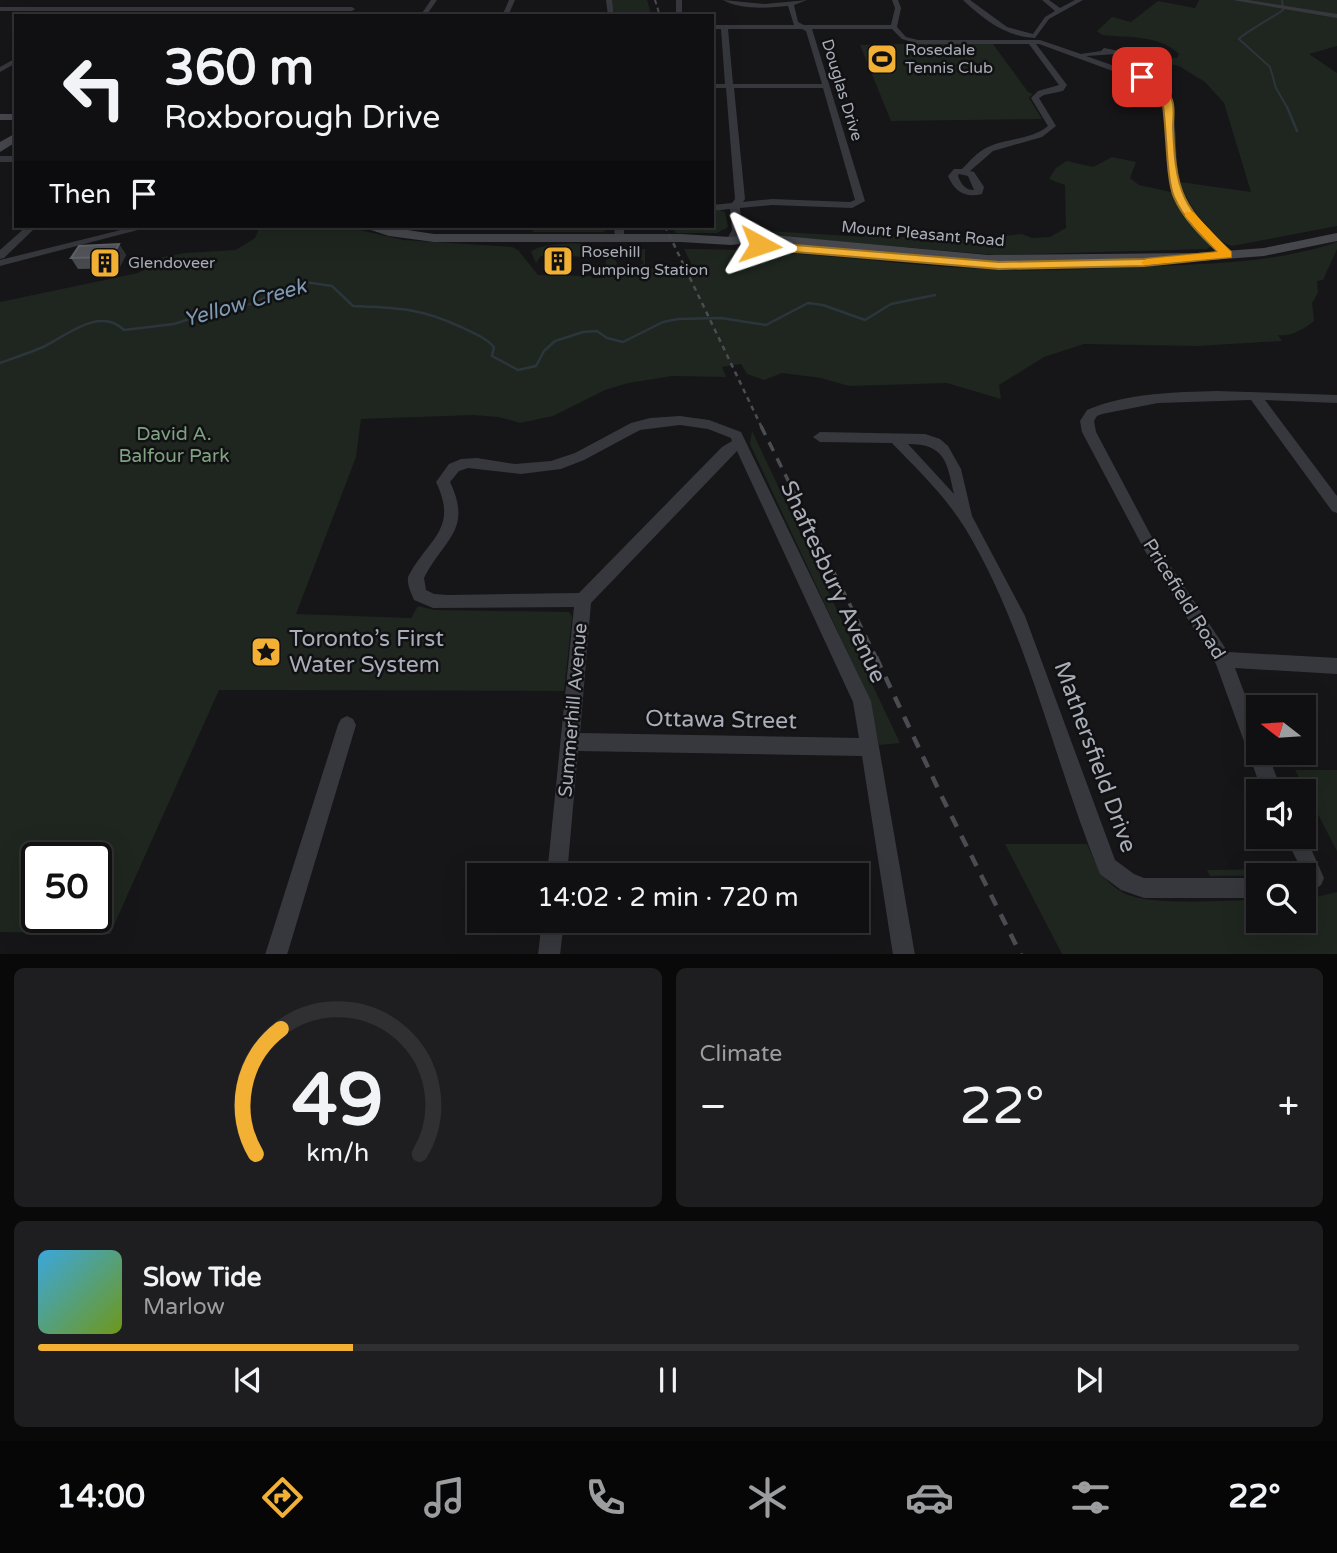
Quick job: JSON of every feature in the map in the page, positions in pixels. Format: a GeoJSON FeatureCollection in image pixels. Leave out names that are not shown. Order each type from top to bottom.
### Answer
{"type":"FeatureCollection","features":[{"type":"Feature","properties":{"kind":"main road","name":"Mount Pleasant Road"},"geometry":{"type":"LineString","coordinates":[[374,228],[434,237],[619,233],[674,243],[699,240],[731,241],[967,265],[1144,262],[1264,252],[1337,237]]}},
{"type":"Feature","properties":{"kind":"main road","name":"Mount Pleasant Road"},"geometry":{"type":"LineString","coordinates":[[1231,254],[1337,230]]}},
{"type":"Feature","properties":{"kind":"street"},"geometry":{"type":"LineString","coordinates":[[3,10],[23,0]]}},
{"type":"Feature","properties":{"kind":"street"},"geometry":{"type":"LineString","coordinates":[[86,14],[110,0]]}},
{"type":"Feature","properties":{"kind":"street"},"geometry":{"type":"LineString","coordinates":[[174,14],[191,0]]}},
{"type":"Feature","properties":{"kind":"street"},"geometry":{"type":"LineString","coordinates":[[260,14],[275,0]]}},
{"type":"Feature","properties":{"kind":"street"},"geometry":{"type":"LineString","coordinates":[[348,14],[360,0]]}},
{"type":"Feature","properties":{"kind":"street"},"geometry":{"type":"LineString","coordinates":[[726,0],[739,4],[791,5],[804,0]]}},
{"type":"Feature","properties":{"kind":"street"},"geometry":{"type":"LineString","coordinates":[[894,27],[898,8],[895,0]]}},
{"type":"Feature","properties":{"kind":"street"},"geometry":{"type":"LineString","coordinates":[[966,0],[999,25],[1031,40],[1142,77],[1162,89],[1169,103],[1168,129],[1174,181],[1179,198],[1197,225],[1231,254]]}},
{"type":"Feature","properties":{"kind":"street"},"geometry":{"type":"LineString","coordinates":[[1045,0],[1059,11]]}},
{"type":"Feature","properties":{"kind":"street"},"geometry":{"type":"LineString","coordinates":[[1031,40],[1044,20],[1080,0]]}},
{"type":"Feature","properties":{"kind":"street"},"geometry":{"type":"LineString","coordinates":[[1236,0],[1337,16]]}},
{"type":"Feature","properties":{"kind":"street","name":"Douglas Drive"},"geometry":{"type":"LineString","coordinates":[[735,206],[772,202],[859,203],[860,198],[812,37],[806,27],[795,23],[791,5]]}},
{"type":"Feature","properties":{"kind":"street"},"geometry":{"type":"LineString","coordinates":[[3,10],[352,9]]}},
{"type":"Feature","properties":{"kind":"street"},"geometry":{"type":"LineString","coordinates":[[714,27],[894,27],[904,38],[912,41],[1031,40]]}},
{"type":"Feature","properties":{"kind":"street"},"geometry":{"type":"LineString","coordinates":[[724,27],[740,199],[735,206],[737,230],[731,241]]}},
{"type":"Feature","properties":{"kind":"street"},"geometry":{"type":"LineString","coordinates":[[965,171],[986,151],[1012,141],[1043,134],[1052,126],[1035,98],[1041,93],[1060,89],[1063,85],[1031,40]]}},
{"type":"Feature","properties":{"kind":"street"},"geometry":{"type":"LineString","coordinates":[[1081,56],[1106,52]]}},
{"type":"Feature","properties":{"kind":"street"},"geometry":{"type":"LineString","coordinates":[[714,86],[826,86]]}},
{"type":"Feature","properties":{"kind":"street"},"geometry":{"type":"LineString","coordinates":[[714,208],[735,206]]}},
{"type":"Feature","properties":{"kind":"street"},"geometry":{"type":"LineString","coordinates":[[0,256],[31,228]]}},
{"type":"Feature","properties":{"kind":"street"},"geometry":{"type":"LineString","coordinates":[[0,263],[140,228]]}},
{"type":"Feature","properties":{"kind":"street","name":"Pricefield Road"},"geometry":{"type":"LineString","coordinates":[[1255,396],[1161,396],[1092,413],[1087,421],[1089,432],[1150,547],[1223,660],[1268,779]]}},
{"type":"Feature","properties":{"kind":"street"},"geometry":{"type":"LineString","coordinates":[[1255,396],[1337,399]]}},
{"type":"Feature","properties":{"kind":"street"},"geometry":{"type":"LineString","coordinates":[[1255,396],[1337,507]]}},
{"type":"Feature","properties":{"kind":"street"},"geometry":{"type":"LineString","coordinates":[[583,600],[448,602],[433,601],[420,595],[416,577],[448,530],[451,520],[451,498],[443,482],[451,468],[465,462],[512,468],[550,466],[574,460],[621,433],[651,423],[688,421],[717,426],[737,435],[740,442]]}},
{"type":"Feature","properties":{"kind":"street","name":"Mathersfield Drive"},"geometry":{"type":"LineString","coordinates":[[820,437],[932,440],[945,449],[969,523],[1017,616],[1107,867],[1128,883],[1144,888],[1246,888]]}},
{"type":"Feature","properties":{"kind":"street","name":"Mathersfield Drive"},"geometry":{"type":"LineString","coordinates":[[895,438],[929,472],[969,523]]}},
{"type":"Feature","properties":{"kind":"street","name":"Summerhill Avenue"},"geometry":{"type":"LineString","coordinates":[[558,863],[583,600],[727,451],[740,442]]}},
{"type":"Feature","properties":{"kind":"street","name":"Shaftesbury Avenue"},"geometry":{"type":"LineString","coordinates":[[740,442],[862,701],[904,954]]}},
{"type":"Feature","properties":{"kind":"street"},"geometry":{"type":"LineString","coordinates":[[1223,660],[1337,666]]}},
{"type":"Feature","properties":{"kind":"street"},"geometry":{"type":"LineString","coordinates":[[276,954],[347,725]]}},
{"type":"Feature","properties":{"kind":"street","name":"Ottawa Street"},"geometry":{"type":"LineString","coordinates":[[571,742],[870,747]]}},
{"type":"Feature","properties":{"kind":"street"},"geometry":{"type":"LineString","coordinates":[[549,954],[551,933]]}},
{"type":"Feature","properties":{"kind":"green space"},"geometry":{"type":"Polygon","coordinates":[[[611,0],[647,0],[651,14],[614,14],[611,0]]]}},
{"type":"Feature","properties":{"kind":"green space"},"geometry":{"type":"Polygon","coordinates":[[[1199,0],[1337,0],[1337,46],[1309,54],[1337,73],[1337,226],[1232,246],[1217,237],[1194,209],[1180,182],[1251,192],[1224,103],[1205,82],[1179,66],[1151,60],[1150,58],[1177,58],[1179,54],[1170,48],[1152,40],[1102,35],[1097,31],[1112,17],[1131,22],[1158,1],[1195,8],[1199,0]]]}},
{"type":"Feature","properties":{"kind":"green space"},"geometry":{"type":"Polygon","coordinates":[[[993,44],[1028,92],[1033,94],[1029,98],[1042,119],[891,121],[860,45],[993,44]]]}},
{"type":"Feature","properties":{"kind":"green space"},"geometry":{"type":"Polygon","coordinates":[[[1112,157],[1136,162],[1130,178],[1139,185],[1171,192],[1186,218],[1212,246],[1207,249],[996,255],[746,233],[742,225],[768,231],[865,237],[967,240],[1022,234],[1032,238],[1050,237],[1066,228],[1065,185],[1049,179],[1056,168],[1067,161],[1093,167],[1112,157]]]}},
{"type":"Feature","properties":{"kind":"green space"},"geometry":{"type":"Polygon","coordinates":[[[714,211],[725,212],[728,227],[717,233],[676,233],[673,228],[714,228],[714,211]]]}},
{"type":"Feature","properties":{"kind":"green space","name":"David A. Balfour Park"},"geometry":{"type":"Polygon","coordinates":[[[259,228],[351,228],[404,240],[512,247],[518,250],[538,275],[605,278],[606,257],[541,256],[536,263],[531,252],[550,245],[587,244],[612,253],[622,274],[630,275],[641,269],[639,266],[644,263],[637,255],[628,258],[626,255],[630,249],[645,249],[645,268],[674,268],[678,276],[696,273],[684,249],[759,251],[945,267],[1070,270],[1271,258],[1337,242],[1337,249],[1323,280],[1317,281],[1318,293],[1312,303],[1314,321],[1297,332],[1278,335],[1282,341],[1197,346],[1084,344],[1044,357],[999,385],[1001,399],[947,383],[849,386],[821,378],[782,373],[764,380],[747,374],[741,364],[722,367],[726,377],[672,376],[628,383],[605,390],[553,416],[520,423],[499,417],[473,415],[361,419],[356,457],[296,614],[411,618],[418,606],[434,610],[569,612],[572,617],[564,691],[219,690],[112,930],[112,842],[21,842],[21,932],[0,932],[0,302],[138,273],[163,257],[236,250],[255,238],[259,228]]]}},
{"type":"Feature","properties":{"kind":"green space"},"geometry":{"type":"Polygon","coordinates":[[[534,228],[609,228],[603,232],[533,232],[534,228]]]}},
{"type":"Feature","properties":{"kind":"green space"},"geometry":{"type":"Polygon","coordinates":[[[752,431],[900,743],[879,745],[869,698],[750,444],[752,431]]]}},
{"type":"Feature","properties":{"kind":"green space"},"geometry":{"type":"Polygon","coordinates":[[[1295,770],[1337,770],[1337,851],[1316,810],[1316,779],[1300,779],[1295,770]]]}},
{"type":"Feature","properties":{"kind":"green space"},"geometry":{"type":"Polygon","coordinates":[[[1005,844],[1087,844],[1105,877],[1115,888],[1134,897],[1168,901],[1246,900],[1246,933],[1316,933],[1316,897],[1337,892],[1337,954],[1062,954],[1005,844]]]}},
{"type":"Feature","properties":{"kind":"green space"},"geometry":{"type":"Polygon","coordinates":[[[1207,870],[1246,870],[1246,876],[1210,876],[1207,870]]]}},
{"type":"Feature","properties":{"kind":"building"},"geometry":{"type":"Polygon","coordinates":[[[119,244],[112,257],[71,258],[79,246],[119,244]]]}},
{"type":"Feature","properties":{"kind":"waterway","name":"Yellow Creek"},"geometry":{"type":"LineString","coordinates":[[1282,0],[1283,10],[1239,39],[1270,67],[1276,88],[1287,108]]}},
{"type":"Feature","properties":{"kind":"waterway","name":"Yellow Creek"},"geometry":{"type":"LineString","coordinates":[[1287,108],[1297,131]]}},
{"type":"Feature","properties":{"kind":"waterway","name":"Yellow Creek"},"geometry":{"type":"LineString","coordinates":[[0,363],[43,347],[72,330],[94,322],[115,323],[124,330],[174,324],[214,311],[251,304],[296,283],[305,282],[332,286],[353,306],[408,310],[446,321],[487,340],[494,347],[492,356],[518,370],[536,366],[544,351],[555,341],[583,332],[597,331],[607,338],[623,342],[663,322],[678,319],[721,318],[766,325],[808,303],[823,305],[865,320],[891,304],[935,295]]}},
{"type":"Feature","properties":{"kind":"railway"},"geometry":{"type":"LineString","coordinates":[[655,0],[659,14]]}},
{"type":"Feature","properties":{"kind":"railway"},"geometry":{"type":"LineString","coordinates":[[666,228],[762,428]]}},
{"type":"Feature","properties":{"kind":"railway"},"geometry":{"type":"LineString","coordinates":[[761,426],[877,659]]}},
{"type":"Feature","properties":{"kind":"railway"},"geometry":{"type":"LineString","coordinates":[[876,657],[1020,954]]}},
{"type":"Feature","properties":{"kind":"slow traffic"},"geometry":{"type":"LineString","coordinates":[[1147,262],[1227,254],[1189,214]]}},
{"type":"Feature","properties":{"kind":"place","name":"Rosedale Tennis Club"},"geometry":{"type":"Point","coordinates":[882,59]}},
{"type":"Feature","properties":{"kind":"place","name":"Rosehill Pumping Station"},"geometry":{"type":"Point","coordinates":[558,261]}},
{"type":"Feature","properties":{"kind":"place","name":"Glendoveer"},"geometry":{"type":"Point","coordinates":[105,263]}},
{"type":"Feature","properties":{"kind":"place","name":"Toronto’s First Water System"},"geometry":{"type":"Point","coordinates":[266,652]}},
{"type":"Feature","properties":{"kind":"route"},"geometry":{"type":"LineString","coordinates":[[760,245],[999,266],[1144,262],[1227,254],[1197,225],[1179,198],[1174,181],[1168,129],[1169,103],[1162,89],[1142,77]]}}]}
